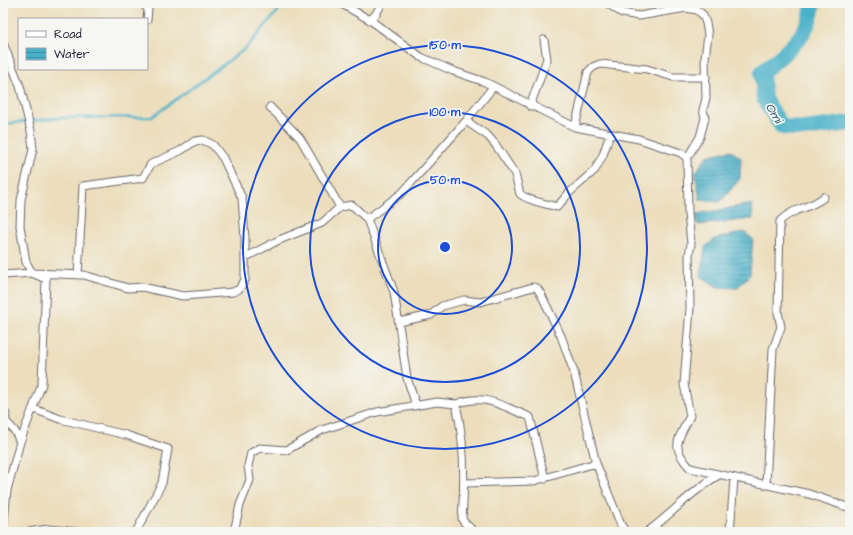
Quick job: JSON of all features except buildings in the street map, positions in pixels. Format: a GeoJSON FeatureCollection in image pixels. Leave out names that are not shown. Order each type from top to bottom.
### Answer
{"type":"FeatureCollection","features":[{"type":"Feature","properties":{"kind":"street"},"geometry":{"type":"LineString","coordinates":[[142,3],[148,9],[147,18]]}},
{"type":"Feature","properties":{"kind":"street"},"geometry":{"type":"LineString","coordinates":[[340,3],[370,20],[421,57],[452,71],[472,76],[530,106],[564,120],[575,127],[639,139],[681,153],[687,158]]}},
{"type":"Feature","properties":{"kind":"street"},"geometry":{"type":"LineString","coordinates":[[370,20],[376,14],[382,3]]}},
{"type":"Feature","properties":{"kind":"street"},"geometry":{"type":"LineString","coordinates":[[607,3],[622,13],[639,16],[686,8],[697,10],[703,15],[708,35],[706,58],[706,98],[703,110],[705,118],[696,146],[687,158],[688,213],[691,244],[689,255],[690,308],[684,384],[690,416],[677,438],[678,448],[682,459],[690,468],[766,486],[809,494],[850,508]]}},
{"type":"Feature","properties":{"kind":"street"},"geometry":{"type":"LineString","coordinates":[[530,106],[547,59],[544,40]]}},
{"type":"Feature","properties":{"kind":"street"},"geometry":{"type":"LineString","coordinates":[[3,42],[20,86],[31,130],[33,149],[21,200],[20,226],[26,262],[32,272],[46,279],[42,384],[34,409],[20,442],[7,490],[3,532]]}},
{"type":"Feature","properties":{"kind":"street"},"geometry":{"type":"LineString","coordinates":[[575,127],[588,72],[593,66],[600,64],[647,69],[673,77],[706,78]]}},
{"type":"Feature","properties":{"kind":"street"},"geometry":{"type":"LineString","coordinates":[[367,219],[402,193],[466,121],[493,87]]}},
{"type":"Feature","properties":{"kind":"street"},"geometry":{"type":"LineString","coordinates":[[270,108],[300,138],[305,148],[313,158],[340,208]]}},
{"type":"Feature","properties":{"kind":"street"},"geometry":{"type":"LineString","coordinates":[[466,121],[488,136],[495,144],[515,174],[520,194],[528,200],[536,200],[557,207],[569,193],[595,170],[610,134]]}},
{"type":"Feature","properties":{"kind":"street"},"geometry":{"type":"LineString","coordinates":[[3,275],[32,272],[78,275],[128,288],[142,287],[183,296],[226,293],[239,290],[245,280],[247,253],[242,198],[223,158],[213,145],[203,140],[195,141],[180,152],[150,164],[143,178],[82,186],[78,275]]}},
{"type":"Feature","properties":{"kind":"street"},"geometry":{"type":"LineString","coordinates":[[766,486],[773,349],[782,327],[778,312],[777,272],[780,221],[786,214],[815,205],[824,197]]}},
{"type":"Feature","properties":{"kind":"street"},"geometry":{"type":"LineString","coordinates":[[247,253],[322,223],[340,208],[352,205],[367,219],[394,292],[407,378],[416,405]]}},
{"type":"Feature","properties":{"kind":"street"},"geometry":{"type":"LineString","coordinates":[[399,322],[431,315],[442,306],[464,300],[480,302],[533,287],[537,288],[561,336],[574,372],[596,463],[621,525],[626,532]]}},
{"type":"Feature","properties":{"kind":"street"},"geometry":{"type":"LineString","coordinates":[[234,532],[240,505],[250,480],[248,466],[251,453],[260,448],[287,450],[322,430],[377,412],[416,405],[437,402],[456,404],[480,398],[491,400],[496,404],[530,417],[545,479]]}},
{"type":"Feature","properties":{"kind":"street"},"geometry":{"type":"LineString","coordinates":[[456,404],[459,418],[465,483],[462,519],[474,532]]}},
{"type":"Feature","properties":{"kind":"street"},"geometry":{"type":"LineString","coordinates":[[34,409],[60,419],[126,435],[168,449],[162,483],[136,532]]}},
{"type":"Feature","properties":{"kind":"street"},"geometry":{"type":"LineString","coordinates":[[3,411],[6,414],[5,419],[7,424],[14,430],[20,442]]}},
{"type":"Feature","properties":{"kind":"street"},"geometry":{"type":"LineString","coordinates":[[465,483],[534,481],[596,463]]}},
{"type":"Feature","properties":{"kind":"street"},"geometry":{"type":"LineString","coordinates":[[647,532],[665,519],[704,484],[719,475]]}},
{"type":"Feature","properties":{"kind":"street"},"geometry":{"type":"LineString","coordinates":[[730,532],[734,479]]}},
{"type":"Feature","properties":{"kind":"street"},"geometry":{"type":"LineString","coordinates":[[30,532],[48,529],[79,532]]}},
{"type":"Feature","properties":{"kind":"water"},"geometry":{"type":"Polygon","coordinates":[[[730,150],[741,158],[740,179],[720,202],[700,200],[695,173],[707,156],[730,150]]]}},
{"type":"Feature","properties":{"kind":"water"},"geometry":{"type":"Polygon","coordinates":[[[752,204],[753,219],[698,225],[696,214],[752,204]]]}},
{"type":"Feature","properties":{"kind":"water"},"geometry":{"type":"Polygon","coordinates":[[[744,232],[753,239],[750,275],[737,288],[717,287],[701,276],[705,247],[715,239],[744,232]]]}},
{"type":"Feature","properties":{"kind":"waterway"},"geometry":{"type":"LineString","coordinates":[[3,124],[58,118],[152,117],[246,48],[285,3]]}},
{"type":"Feature","properties":{"kind":"waterway","name":"Omi"},"geometry":{"type":"LineString","coordinates":[[813,3],[811,14],[802,34],[788,50],[762,72],[764,99],[782,127],[804,129],[850,123]]}}]}
